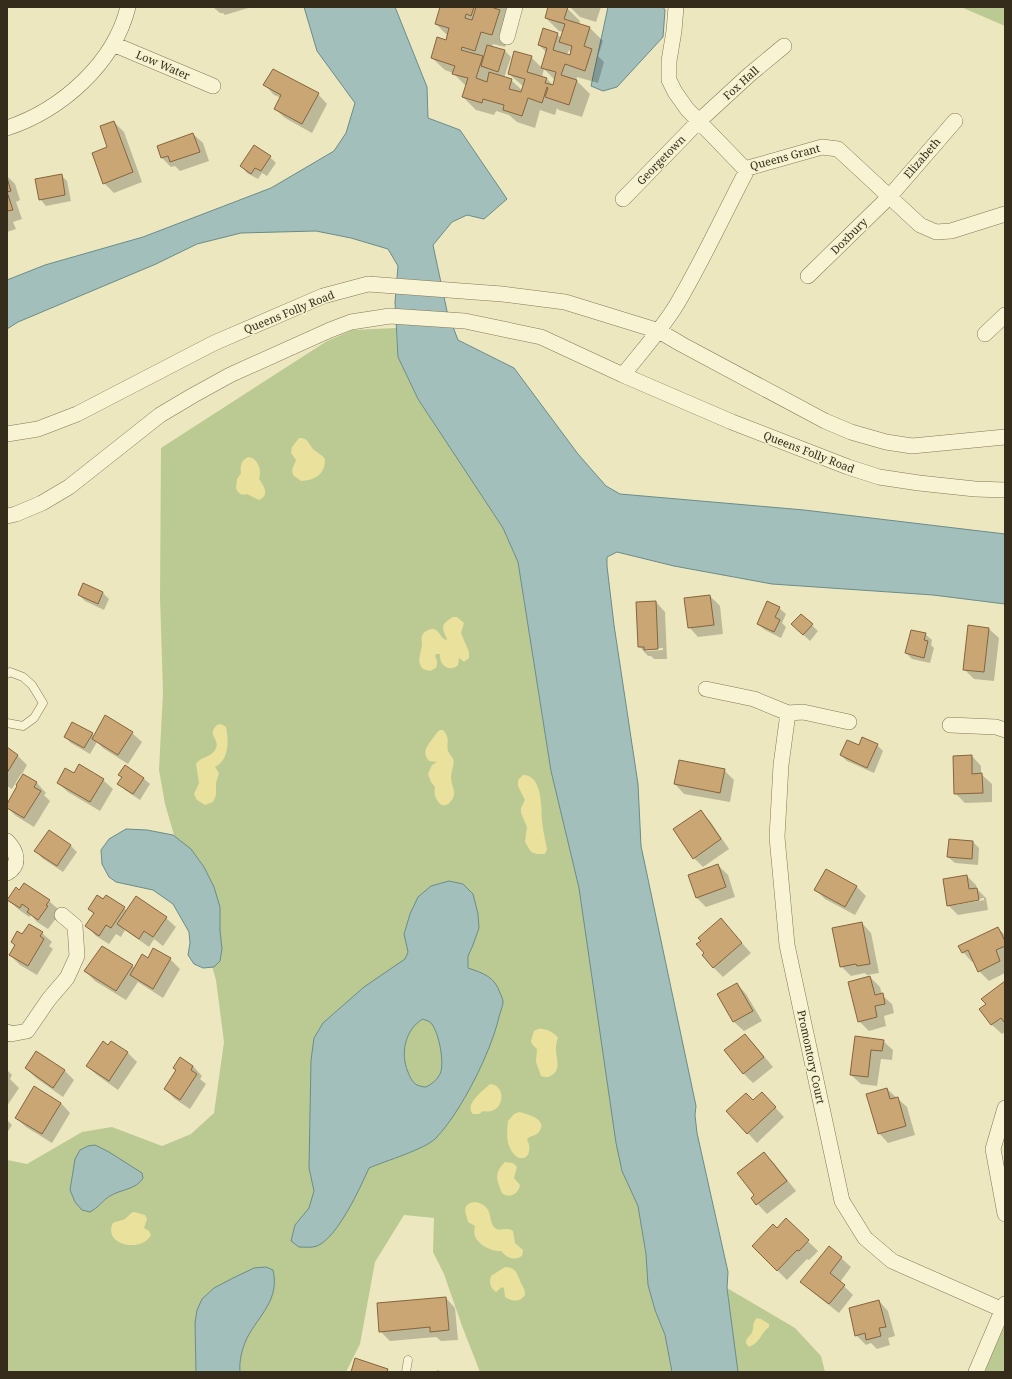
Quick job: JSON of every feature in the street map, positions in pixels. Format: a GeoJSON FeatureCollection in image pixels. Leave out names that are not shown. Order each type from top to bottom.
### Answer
{"type":"FeatureCollection","features":[{"type":"Feature","properties":{"kind":"street"},"geometry":{"type":"LineString","coordinates":[[7,128],[23,122],[52,106],[67,95],[93,71],[113,44],[128,7]]}},
{"type":"Feature","properties":{"kind":"street"},"geometry":{"type":"LineString","coordinates":[[507,37],[515,7]]}},
{"type":"Feature","properties":{"kind":"street","name":"Queens Grant"},"geometry":{"type":"LineString","coordinates":[[676,7],[674,32],[669,61],[669,80],[687,110],[744,168],[822,147],[838,149],[920,225],[936,232],[951,231],[1005,214]]}},
{"type":"Feature","properties":{"kind":"street","name":"Low Water"},"geometry":{"type":"LineString","coordinates":[[113,44],[213,86]]}},
{"type":"Feature","properties":{"kind":"street","name":"Fox Hall"},"geometry":{"type":"LineString","coordinates":[[699,121],[749,75],[784,46]]}},
{"type":"Feature","properties":{"kind":"street","name":"Georgetown"},"geometry":{"type":"LineString","coordinates":[[623,199],[699,121]]}},
{"type":"Feature","properties":{"kind":"street","name":"Elizabeth"},"geometry":{"type":"LineString","coordinates":[[890,196],[955,121]]}},
{"type":"Feature","properties":{"kind":"street"},"geometry":{"type":"LineString","coordinates":[[623,374],[659,331],[677,304],[727,211],[748,168]]}},
{"type":"Feature","properties":{"kind":"street","name":"Doxbury"},"geometry":{"type":"LineString","coordinates":[[808,276],[890,196]]}},
{"type":"Feature","properties":{"kind":"street","name":"Queens Folly Road"},"geometry":{"type":"LineString","coordinates":[[7,434],[38,429],[77,414],[214,343],[323,296],[368,284],[502,294],[565,302],[659,331],[825,421],[851,432],[886,442],[912,446],[1005,437]]}},
{"type":"Feature","properties":{"kind":"street"},"geometry":{"type":"LineString","coordinates":[[985,334],[1005,315]]}},
{"type":"Feature","properties":{"kind":"street","name":"Queens Folly Road"},"geometry":{"type":"LineString","coordinates":[[7,516],[16,514],[42,503],[70,487],[160,415],[230,375],[344,324],[359,320],[390,316],[465,321],[541,337],[732,422],[848,467],[878,477],[975,489],[1005,490]]}},
{"type":"Feature","properties":{"kind":"street"},"geometry":{"type":"LineString","coordinates":[[706,689],[754,699],[788,713],[803,712],[849,722]]}},
{"type":"Feature","properties":{"kind":"street","name":"Promontory Court"},"geometry":{"type":"LineString","coordinates":[[788,713],[781,765],[777,837],[787,945],[842,1201],[865,1238],[892,1261],[1004,1307]]}},
{"type":"Feature","properties":{"kind":"street"},"geometry":{"type":"LineString","coordinates":[[950,725],[996,727],[1005,730]]}},
{"type":"Feature","properties":{"kind":"street"},"geometry":{"type":"LineString","coordinates":[[7,841],[13,846],[16,861],[13,869],[7,873]]}},
{"type":"Feature","properties":{"kind":"street"},"geometry":{"type":"LineString","coordinates":[[7,1032],[11,1034],[27,1031],[49,999],[67,978],[77,956],[75,926],[62,915]]}},
{"type":"Feature","properties":{"kind":"street"},"geometry":{"type":"LineString","coordinates":[[1005,1108],[993,1149],[1004,1199],[1005,1214]]}},
{"type":"Feature","properties":{"kind":"street"},"geometry":{"type":"LineString","coordinates":[[976,1372],[1004,1307]]}},
{"type":"Feature","properties":{"kind":"lane"},"geometry":{"type":"LineString","coordinates":[[7,674],[10,672],[23,677],[32,685],[43,703],[34,718],[23,726],[7,724]]}},
{"type":"Feature","properties":{"kind":"lane"},"geometry":{"type":"LineString","coordinates":[[406,1372],[408,1360]]}},
{"type":"Feature","properties":{"kind":"green space"},"geometry":{"type":"Polygon","coordinates":[[[961,7],[1005,7],[1005,26],[961,7]]]}},
{"type":"Feature","properties":{"kind":"green space"},"geometry":{"type":"Polygon","coordinates":[[[396,328],[398,357],[418,399],[503,528],[518,562],[551,771],[579,888],[622,1171],[638,1206],[646,1254],[648,1285],[655,1310],[665,1335],[672,1372],[480,1372],[444,1274],[433,1252],[434,1218],[404,1215],[375,1262],[360,1344],[346,1372],[7,1372],[7,1160],[27,1164],[82,1132],[112,1127],[162,1146],[191,1134],[214,1113],[224,1042],[216,980],[165,804],[159,770],[163,692],[160,597],[161,448],[327,341],[353,330],[396,328]]]}},
{"type":"Feature","properties":{"kind":"green space"},"geometry":{"type":"Polygon","coordinates":[[[727,1288],[795,1328],[821,1356],[825,1372],[738,1372],[727,1288]]]}},
{"type":"Feature","properties":{"kind":"green space"},"geometry":{"type":"Polygon","coordinates":[[[1005,1325],[1005,1372],[983,1372],[1005,1325]]]}},
{"type":"Feature","properties":{"kind":"sand"},"geometry":{"type":"Polygon","coordinates":[[[299,438],[306,440],[314,450],[325,459],[325,464],[321,473],[315,478],[301,481],[293,475],[292,470],[296,460],[291,453],[292,447],[299,438]]]}},
{"type":"Feature","properties":{"kind":"sand"},"geometry":{"type":"Polygon","coordinates":[[[248,457],[257,462],[260,472],[259,479],[265,490],[264,496],[259,500],[247,494],[240,494],[236,488],[237,479],[241,473],[242,464],[248,457]]]}},
{"type":"Feature","properties":{"kind":"sand"},"geometry":{"type":"Polygon","coordinates":[[[453,617],[457,617],[464,623],[461,633],[469,652],[469,658],[464,662],[459,658],[458,665],[448,668],[445,667],[441,661],[440,654],[436,654],[436,668],[430,671],[423,669],[419,661],[423,635],[428,630],[434,629],[446,640],[443,626],[453,617]]]}},
{"type":"Feature","properties":{"kind":"sand"},"geometry":{"type":"Polygon","coordinates":[[[221,724],[226,727],[228,738],[227,750],[223,760],[215,767],[219,773],[216,783],[216,795],[213,802],[205,805],[197,800],[194,794],[199,783],[196,764],[198,761],[212,754],[216,748],[217,745],[213,732],[217,725],[221,724]]]}},
{"type":"Feature","properties":{"kind":"sand"},"geometry":{"type":"Polygon","coordinates":[[[443,730],[447,736],[448,751],[453,758],[451,780],[454,795],[448,804],[444,805],[436,799],[434,791],[435,787],[428,774],[432,765],[437,762],[429,761],[425,752],[427,746],[436,733],[443,730]]]}},
{"type":"Feature","properties":{"kind":"sand"},"geometry":{"type":"Polygon","coordinates":[[[523,775],[530,776],[534,780],[540,793],[542,824],[547,849],[545,854],[531,852],[525,842],[527,827],[521,813],[521,808],[525,800],[518,786],[518,780],[523,775]]]}},
{"type":"Feature","properties":{"kind":"sand"},"geometry":{"type":"Polygon","coordinates":[[[538,1029],[549,1031],[558,1038],[556,1044],[558,1063],[556,1071],[548,1077],[541,1076],[536,1062],[537,1049],[531,1041],[534,1031],[538,1029]]]}},
{"type":"Feature","properties":{"kind":"sand"},"geometry":{"type":"Polygon","coordinates":[[[490,1084],[499,1089],[501,1100],[499,1105],[490,1111],[483,1111],[479,1114],[473,1114],[471,1106],[473,1102],[490,1084]]]}},
{"type":"Feature","properties":{"kind":"sand"},"geometry":{"type":"Polygon","coordinates":[[[519,1112],[536,1118],[540,1121],[541,1125],[538,1133],[527,1139],[529,1150],[526,1157],[523,1158],[516,1156],[513,1153],[507,1138],[508,1121],[514,1114],[519,1112]]]}},
{"type":"Feature","properties":{"kind":"sand"},"geometry":{"type":"Polygon","coordinates":[[[505,1162],[513,1163],[517,1167],[514,1178],[520,1185],[516,1193],[508,1196],[502,1193],[497,1180],[499,1170],[505,1162]]]}},
{"type":"Feature","properties":{"kind":"sand"},"geometry":{"type":"Polygon","coordinates":[[[475,1202],[481,1204],[488,1210],[495,1228],[513,1231],[515,1243],[523,1250],[522,1256],[519,1258],[511,1258],[501,1251],[490,1249],[479,1242],[474,1231],[475,1226],[468,1222],[465,1211],[466,1206],[475,1202]]]}},
{"type":"Feature","properties":{"kind":"sand"},"geometry":{"type":"Polygon","coordinates":[[[134,1212],[145,1215],[147,1219],[144,1228],[149,1231],[151,1235],[146,1241],[139,1244],[124,1244],[113,1236],[111,1230],[113,1223],[125,1219],[134,1212]]]}},
{"type":"Feature","properties":{"kind":"sand"},"geometry":{"type":"Polygon","coordinates":[[[505,1267],[512,1268],[518,1275],[525,1295],[519,1300],[511,1300],[505,1297],[504,1288],[502,1287],[496,1292],[491,1287],[491,1276],[505,1267]]]}},
{"type":"Feature","properties":{"kind":"sand"},"geometry":{"type":"Polygon","coordinates":[[[757,1318],[769,1324],[769,1327],[756,1343],[749,1347],[746,1340],[752,1332],[754,1322],[757,1318]]]}},
{"type":"Feature","properties":{"kind":"water"},"geometry":{"type":"Polygon","coordinates":[[[304,7],[395,7],[427,87],[428,118],[460,130],[507,199],[484,219],[467,215],[452,222],[433,245],[447,311],[458,340],[514,368],[578,454],[606,486],[620,494],[804,510],[1005,534],[1005,604],[933,595],[772,584],[674,566],[617,552],[607,557],[614,625],[638,784],[641,846],[696,1106],[695,1115],[697,1133],[728,1272],[727,1288],[738,1372],[672,1372],[665,1335],[655,1310],[648,1285],[646,1254],[638,1206],[622,1171],[616,1143],[579,888],[551,771],[518,562],[503,528],[418,399],[398,357],[395,302],[398,266],[388,249],[351,238],[316,231],[241,233],[197,244],[156,264],[18,322],[7,329],[7,280],[45,265],[143,237],[271,188],[334,151],[346,133],[355,103],[317,51],[304,7]]]}},
{"type":"Feature","properties":{"kind":"water"},"geometry":{"type":"Polygon","coordinates":[[[608,7],[663,7],[665,10],[663,37],[617,87],[603,91],[591,86],[608,7]]]}},
{"type":"Feature","properties":{"kind":"water"},"geometry":{"type":"Polygon","coordinates":[[[126,829],[147,830],[173,835],[191,849],[204,867],[214,887],[220,907],[222,949],[220,961],[214,967],[203,968],[194,964],[188,955],[190,943],[189,932],[173,904],[153,890],[116,882],[109,877],[102,864],[101,850],[109,839],[126,829]]]}},
{"type":"Feature","properties":{"kind":"water"},"geometry":{"type":"Polygon","coordinates":[[[449,881],[463,884],[473,894],[478,914],[479,928],[468,956],[468,968],[492,979],[502,997],[503,1005],[495,1031],[474,1081],[446,1127],[436,1138],[424,1146],[369,1168],[348,1211],[333,1233],[317,1246],[299,1247],[291,1241],[295,1225],[309,1208],[314,1191],[309,1168],[311,1060],[314,1038],[323,1023],[364,987],[405,959],[408,952],[404,934],[410,914],[418,897],[431,886],[449,881]],[[423,1019],[417,1023],[408,1035],[404,1050],[404,1058],[412,1081],[417,1085],[426,1087],[434,1082],[439,1076],[442,1063],[439,1040],[434,1027],[431,1023],[423,1019]]]}},
{"type":"Feature","properties":{"kind":"water"},"geometry":{"type":"Polygon","coordinates":[[[95,1145],[142,1173],[143,1178],[136,1185],[110,1196],[90,1212],[82,1210],[75,1202],[70,1190],[75,1159],[80,1150],[88,1146],[95,1145]]]}},
{"type":"Feature","properties":{"kind":"water"},"geometry":{"type":"Polygon","coordinates":[[[266,1267],[273,1270],[274,1290],[267,1307],[245,1342],[240,1359],[240,1372],[196,1372],[195,1323],[197,1310],[202,1299],[214,1288],[233,1278],[254,1268],[266,1267]]]}},
{"type":"Feature","properties":{"kind":"building"},"geometry":{"type":"Polygon","coordinates":[[[440,7],[474,7],[471,16],[466,14],[465,18],[472,20],[476,7],[491,7],[500,10],[492,35],[481,32],[475,51],[462,47],[461,50],[483,56],[476,78],[487,82],[489,72],[512,79],[509,89],[521,92],[525,79],[508,74],[514,51],[532,56],[527,72],[547,78],[545,83],[553,85],[556,72],[541,68],[547,48],[538,45],[543,28],[558,33],[553,50],[570,55],[572,46],[559,42],[565,24],[545,18],[548,7],[568,7],[564,19],[590,27],[584,46],[592,49],[585,71],[565,64],[561,75],[577,80],[569,105],[545,97],[547,87],[542,103],[528,98],[522,116],[503,110],[504,105],[483,99],[482,103],[462,97],[468,78],[452,74],[455,66],[431,58],[437,37],[446,40],[449,28],[435,24],[440,7]]]}},
{"type":"Feature","properties":{"kind":"building"},"geometry":{"type":"Polygon","coordinates":[[[487,45],[505,50],[498,72],[481,66],[487,45]]]}},
{"type":"Feature","properties":{"kind":"building"},"geometry":{"type":"Polygon","coordinates":[[[273,69],[319,93],[302,124],[274,109],[281,95],[263,85],[273,69]]]}},
{"type":"Feature","properties":{"kind":"building"},"geometry":{"type":"Polygon","coordinates":[[[114,121],[133,172],[103,184],[92,153],[107,147],[100,126],[114,121]]]}},
{"type":"Feature","properties":{"kind":"building"},"geometry":{"type":"Polygon","coordinates":[[[193,133],[200,152],[170,162],[168,156],[161,158],[157,146],[193,133]]]}},
{"type":"Feature","properties":{"kind":"building"},"geometry":{"type":"Polygon","coordinates":[[[254,145],[271,156],[261,171],[255,168],[251,174],[240,166],[254,145]]]}},
{"type":"Feature","properties":{"kind":"building"},"geometry":{"type":"Polygon","coordinates":[[[62,174],[65,195],[39,200],[35,179],[62,174]]]}},
{"type":"Feature","properties":{"kind":"building"},"geometry":{"type":"Polygon","coordinates":[[[7,178],[11,191],[7,192],[7,178]]]}},
{"type":"Feature","properties":{"kind":"building"},"geometry":{"type":"Polygon","coordinates":[[[7,192],[13,210],[7,211],[7,192]]]}},
{"type":"Feature","properties":{"kind":"building"},"geometry":{"type":"Polygon","coordinates":[[[83,583],[103,592],[98,604],[78,595],[83,583]]]}},
{"type":"Feature","properties":{"kind":"building"},"geometry":{"type":"Polygon","coordinates":[[[710,595],[714,625],[688,628],[684,598],[710,595]]]}},
{"type":"Feature","properties":{"kind":"building"},"geometry":{"type":"Polygon","coordinates":[[[656,601],[658,649],[644,650],[644,647],[638,647],[636,602],[656,601]]]}},
{"type":"Feature","properties":{"kind":"building"},"geometry":{"type":"Polygon","coordinates":[[[767,601],[780,607],[775,617],[780,620],[774,632],[757,624],[767,601]]]}},
{"type":"Feature","properties":{"kind":"building"},"geometry":{"type":"Polygon","coordinates":[[[801,614],[813,624],[803,635],[791,624],[801,614]]]}},
{"type":"Feature","properties":{"kind":"building"},"geometry":{"type":"Polygon","coordinates":[[[968,625],[989,628],[984,672],[963,670],[968,625]]]}},
{"type":"Feature","properties":{"kind":"building"},"geometry":{"type":"Polygon","coordinates":[[[911,630],[926,633],[924,640],[928,641],[924,658],[905,653],[911,630]]]}},
{"type":"Feature","properties":{"kind":"building"},"geometry":{"type":"Polygon","coordinates":[[[105,715],[133,732],[118,755],[92,739],[105,715]]]}},
{"type":"Feature","properties":{"kind":"building"},"geometry":{"type":"Polygon","coordinates":[[[72,722],[93,733],[84,748],[64,737],[72,722]]]}},
{"type":"Feature","properties":{"kind":"building"},"geometry":{"type":"Polygon","coordinates":[[[862,737],[878,744],[867,768],[840,755],[847,740],[859,745],[862,737]]]}},
{"type":"Feature","properties":{"kind":"building"},"geometry":{"type":"Polygon","coordinates":[[[7,747],[18,755],[7,773],[7,747]]]}},
{"type":"Feature","properties":{"kind":"building"},"geometry":{"type":"Polygon","coordinates":[[[972,755],[972,774],[982,773],[983,793],[954,794],[953,756],[972,755]]]}},
{"type":"Feature","properties":{"kind":"building"},"geometry":{"type":"Polygon","coordinates":[[[679,760],[725,769],[720,793],[674,784],[679,760]]]}},
{"type":"Feature","properties":{"kind":"building"},"geometry":{"type":"Polygon","coordinates":[[[79,764],[104,779],[90,802],[57,783],[65,768],[74,773],[79,764]]]}},
{"type":"Feature","properties":{"kind":"building"},"geometry":{"type":"Polygon","coordinates":[[[125,765],[144,778],[133,794],[117,784],[122,777],[118,775],[125,765]]]}},
{"type":"Feature","properties":{"kind":"building"},"geometry":{"type":"Polygon","coordinates":[[[23,774],[37,782],[34,787],[41,791],[24,818],[7,808],[7,804],[23,774]]]}},
{"type":"Feature","properties":{"kind":"building"},"geometry":{"type":"Polygon","coordinates":[[[701,810],[721,839],[693,859],[673,829],[701,810]]]}},
{"type":"Feature","properties":{"kind":"building"},"geometry":{"type":"Polygon","coordinates":[[[49,830],[71,845],[57,866],[34,851],[49,830]]]}},
{"type":"Feature","properties":{"kind":"building"},"geometry":{"type":"Polygon","coordinates":[[[949,839],[973,841],[972,859],[947,857],[949,839]]]}},
{"type":"Feature","properties":{"kind":"building"},"geometry":{"type":"Polygon","coordinates":[[[718,864],[726,887],[696,898],[688,875],[718,864]]]}},
{"type":"Feature","properties":{"kind":"building"},"geometry":{"type":"Polygon","coordinates":[[[826,869],[857,886],[845,907],[814,890],[826,869]]]}},
{"type":"Feature","properties":{"kind":"building"},"geometry":{"type":"Polygon","coordinates":[[[967,875],[969,889],[977,888],[979,900],[947,906],[943,879],[967,875]]]}},
{"type":"Feature","properties":{"kind":"building"},"geometry":{"type":"Polygon","coordinates":[[[24,883],[50,900],[46,905],[48,906],[38,920],[27,912],[29,909],[22,904],[20,908],[7,900],[16,887],[19,890],[24,883]]]}},
{"type":"Feature","properties":{"kind":"building"},"geometry":{"type":"Polygon","coordinates":[[[97,895],[103,899],[106,895],[125,907],[111,928],[106,925],[99,936],[85,926],[94,913],[88,909],[97,895]]]}},
{"type":"Feature","properties":{"kind":"building"},"geometry":{"type":"Polygon","coordinates":[[[136,896],[167,917],[153,937],[144,931],[139,939],[117,924],[136,896]]]}},
{"type":"Feature","properties":{"kind":"building"},"geometry":{"type":"Polygon","coordinates":[[[721,918],[742,943],[713,968],[702,955],[704,953],[696,944],[701,941],[698,938],[721,918]]]}},
{"type":"Feature","properties":{"kind":"building"},"geometry":{"type":"Polygon","coordinates":[[[862,922],[870,964],[857,966],[856,964],[840,967],[832,928],[862,922]]]}},
{"type":"Feature","properties":{"kind":"building"},"geometry":{"type":"Polygon","coordinates":[[[29,924],[43,932],[40,936],[44,939],[28,966],[9,955],[15,945],[11,942],[17,931],[22,934],[29,924]]]}},
{"type":"Feature","properties":{"kind":"building"},"geometry":{"type":"Polygon","coordinates":[[[998,927],[1005,941],[1005,946],[996,950],[1000,961],[978,972],[968,950],[962,953],[958,946],[998,927]]]}},
{"type":"Feature","properties":{"kind":"building"},"geometry":{"type":"Polygon","coordinates":[[[102,946],[133,965],[116,991],[84,971],[102,946]]]}},
{"type":"Feature","properties":{"kind":"building"},"geometry":{"type":"Polygon","coordinates":[[[153,948],[171,958],[153,989],[130,975],[142,954],[148,958],[153,948]]]}},
{"type":"Feature","properties":{"kind":"building"},"geometry":{"type":"Polygon","coordinates":[[[870,976],[875,995],[883,993],[885,1004],[875,1006],[877,1017],[858,1022],[848,982],[870,976]]]}},
{"type":"Feature","properties":{"kind":"building"},"geometry":{"type":"Polygon","coordinates":[[[1005,981],[1005,1023],[1001,1018],[991,1025],[979,1009],[986,1004],[981,999],[1005,981]]]}},
{"type":"Feature","properties":{"kind":"building"},"geometry":{"type":"Polygon","coordinates":[[[737,983],[753,1011],[733,1022],[717,994],[737,983]]]}},
{"type":"Feature","properties":{"kind":"building"},"geometry":{"type":"Polygon","coordinates":[[[745,1034],[764,1057],[743,1074],[724,1050],[745,1034]]]}},
{"type":"Feature","properties":{"kind":"building"},"geometry":{"type":"Polygon","coordinates":[[[855,1036],[884,1040],[882,1051],[871,1050],[868,1077],[850,1075],[855,1036]]]}},
{"type":"Feature","properties":{"kind":"building"},"geometry":{"type":"Polygon","coordinates":[[[103,1041],[108,1045],[111,1041],[128,1052],[109,1081],[86,1066],[103,1041]]]}},
{"type":"Feature","properties":{"kind":"building"},"geometry":{"type":"Polygon","coordinates":[[[36,1051],[65,1070],[53,1088],[25,1068],[36,1051]]]}},
{"type":"Feature","properties":{"kind":"building"},"geometry":{"type":"Polygon","coordinates":[[[180,1057],[193,1066],[191,1070],[197,1074],[180,1100],[164,1089],[176,1070],[173,1068],[180,1057]]]}},
{"type":"Feature","properties":{"kind":"building"},"geometry":{"type":"Polygon","coordinates":[[[34,1086],[61,1103],[42,1134],[15,1118],[34,1086]]]}},
{"type":"Feature","properties":{"kind":"building"},"geometry":{"type":"Polygon","coordinates":[[[887,1088],[890,1099],[898,1097],[906,1126],[878,1134],[866,1094],[887,1088]]]}},
{"type":"Feature","properties":{"kind":"building"},"geometry":{"type":"Polygon","coordinates":[[[762,1092],[776,1107],[747,1134],[726,1111],[746,1093],[753,1100],[762,1092]]]}},
{"type":"Feature","properties":{"kind":"building"},"geometry":{"type":"Polygon","coordinates":[[[764,1152],[787,1181],[756,1205],[751,1198],[754,1195],[737,1173],[764,1152]]]}},
{"type":"Feature","properties":{"kind":"building"},"geometry":{"type":"Polygon","coordinates":[[[786,1218],[809,1240],[777,1271],[752,1246],[773,1224],[777,1228],[786,1218]]]}},
{"type":"Feature","properties":{"kind":"building"},"geometry":{"type":"Polygon","coordinates":[[[829,1246],[842,1257],[830,1273],[845,1285],[829,1304],[800,1282],[829,1246]]]}},
{"type":"Feature","properties":{"kind":"building"},"geometry":{"type":"Polygon","coordinates":[[[446,1297],[449,1330],[430,1332],[430,1327],[379,1332],[377,1303],[446,1297]]]}},
{"type":"Feature","properties":{"kind":"building"},"geometry":{"type":"Polygon","coordinates":[[[879,1300],[886,1327],[879,1328],[881,1336],[866,1340],[865,1333],[855,1336],[849,1308],[879,1300]]]}},
{"type":"Feature","properties":{"kind":"building"},"geometry":{"type":"Polygon","coordinates":[[[355,1358],[388,1369],[387,1372],[351,1372],[355,1358]]]}}]}
